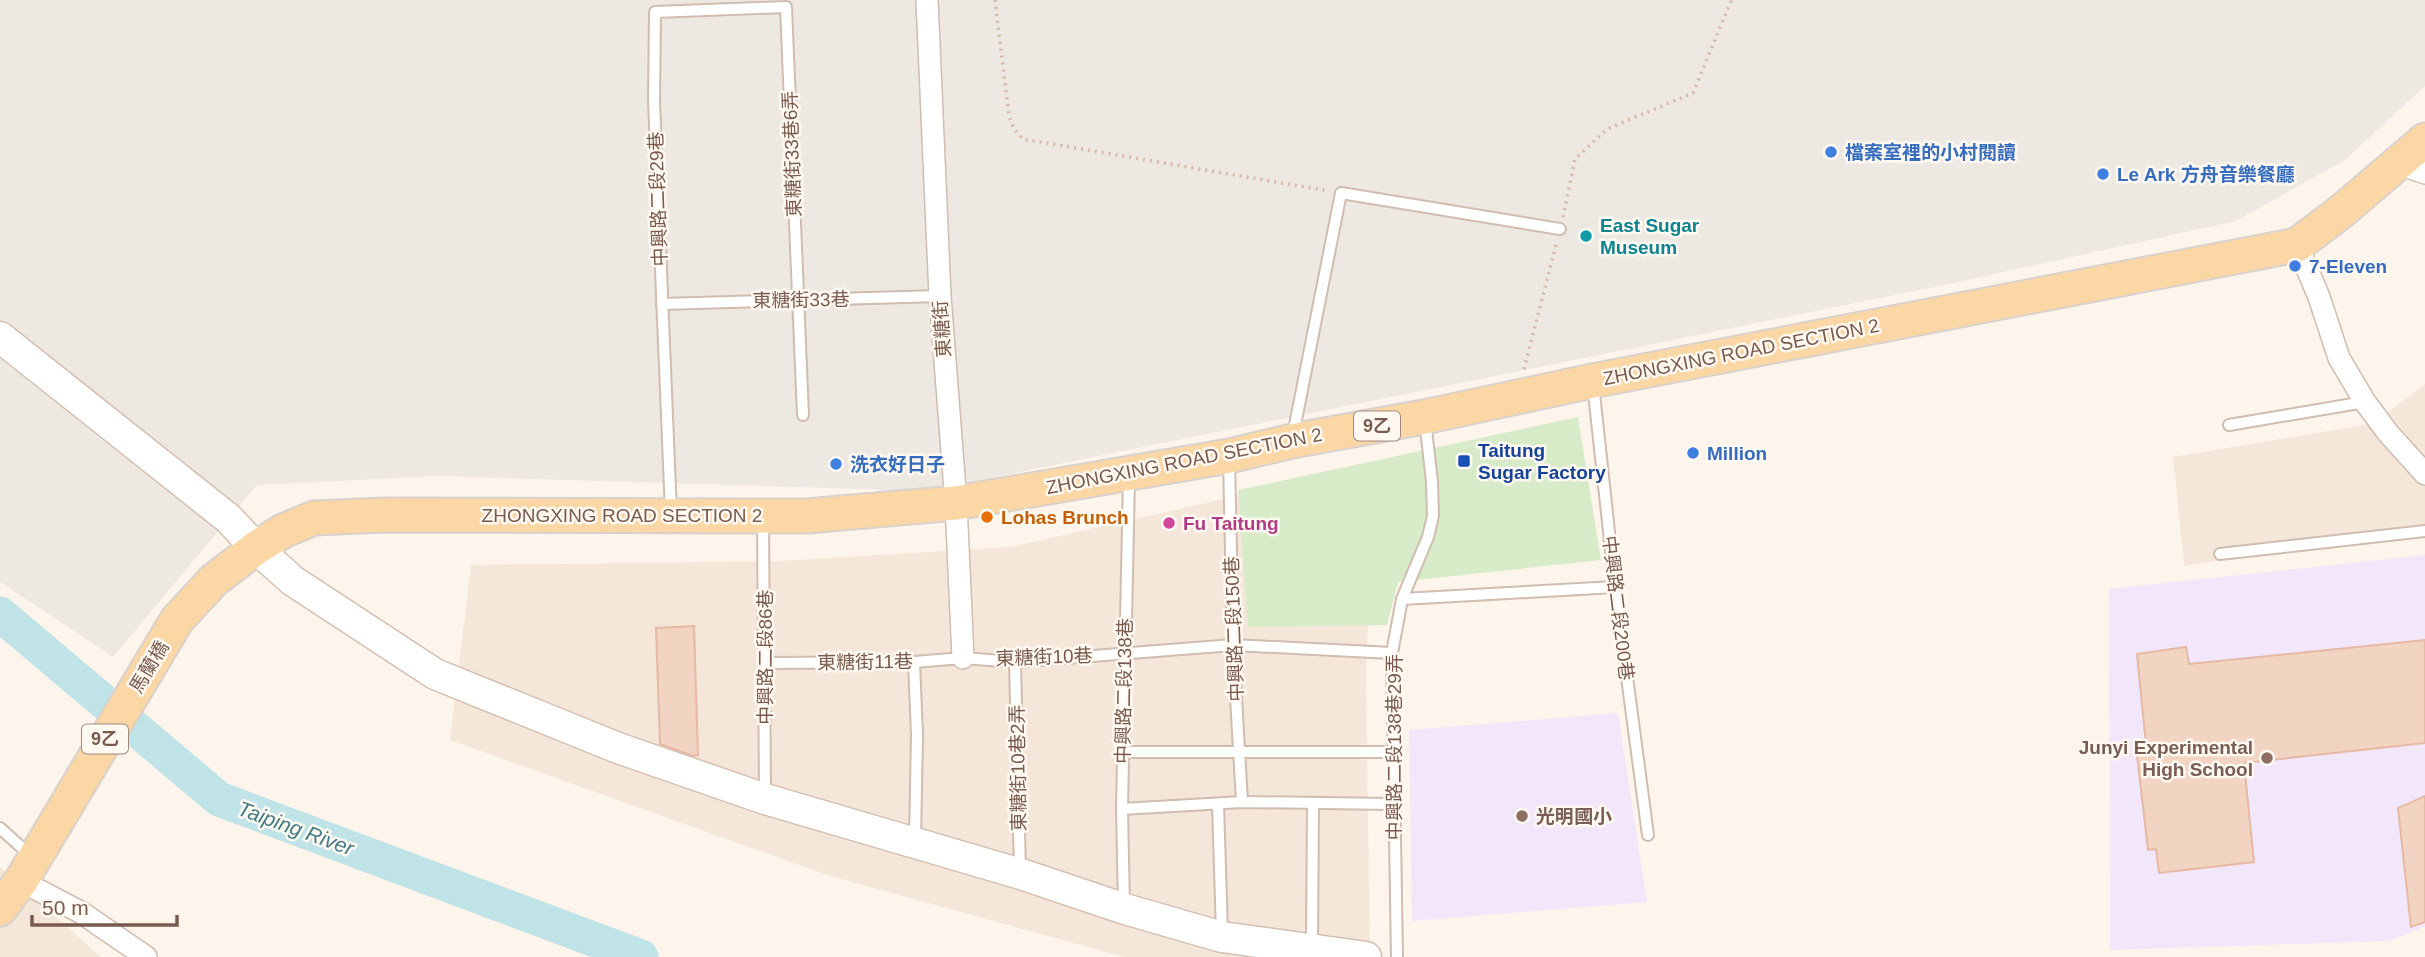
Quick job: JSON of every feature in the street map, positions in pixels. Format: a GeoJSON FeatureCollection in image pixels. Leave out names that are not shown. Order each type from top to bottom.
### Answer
{"type":"FeatureCollection","features":[{"type":"Feature","properties":{"kind":"main road","name":"ZHONGXING ROAD SECTION 2"},"geometry":{"type":"LineString","coordinates":[[177,620],[214,580],[256,548],[283,531],[314,519],[384,515],[807,516],[956,503],[1229,456],[1592,381],[2297,245],[2412,168],[2425,140]]}},
{"type":"Feature","properties":{"kind":"main road","name":"馬蘭橋"},"geometry":{"type":"LineString","coordinates":[[18,872],[177,620]]}},
{"type":"Feature","properties":{"kind":"main road","name":"9乙"},"geometry":{"type":"LineString","coordinates":[[0,909],[18,872]]}},
{"type":"Feature","properties":{"kind":"street","name":"東糖街"},"geometry":{"type":"LineString","coordinates":[[927,0],[940,296],[956,503],[963,658]]}},
{"type":"Feature","properties":{"kind":"street"},"geometry":{"type":"LineString","coordinates":[[2297,245],[2319,297],[2339,358],[2365,402],[2388,433],[2425,474]]}},
{"type":"Feature","properties":{"kind":"street"},"geometry":{"type":"LineString","coordinates":[[0,337],[229,519],[293,581],[435,674],[618,748],[765,799],[1020,874],[1125,909],[1222,937],[1366,957]]}},
{"type":"Feature","properties":{"kind":"street"},"geometry":{"type":"LineString","coordinates":[[18,872],[146,957]]}},
{"type":"Feature","properties":{"kind":"lane","name":"東糖街33巷6弄"},"geometry":{"type":"LineString","coordinates":[[786,7],[803,415]]}},
{"type":"Feature","properties":{"kind":"lane","name":"中興路二段29巷"},"geometry":{"type":"LineString","coordinates":[[671,516],[654,101],[655,12],[786,7]]}},
{"type":"Feature","properties":{"kind":"lane"},"geometry":{"type":"LineString","coordinates":[[1292,441],[1341,193],[1560,229]]}},
{"type":"Feature","properties":{"kind":"lane","name":"東糖街33巷"},"geometry":{"type":"LineString","coordinates":[[662,304],[940,296]]}},
{"type":"Feature","properties":{"kind":"lane","name":"中興路二段200巷"},"geometry":{"type":"LineString","coordinates":[[1592,381],[1615,587],[1648,835]]}},
{"type":"Feature","properties":{"kind":"lane"},"geometry":{"type":"LineString","coordinates":[[2229,425],[2365,402]]}},
{"type":"Feature","properties":{"kind":"lane","name":"中興路二段138巷29弄"},"geometry":{"type":"LineString","coordinates":[[1397,957],[1392,653],[1402,599],[1429,537],[1433,516],[1424,417]]}},
{"type":"Feature","properties":{"kind":"lane","name":"中興路二段150巷"},"geometry":{"type":"LineString","coordinates":[[1229,456],[1233,645],[1242,802]]}},
{"type":"Feature","properties":{"kind":"lane","name":"中興路二段138巷"},"geometry":{"type":"LineString","coordinates":[[1125,909],[1122,809],[1129,473]]}},
{"type":"Feature","properties":{"kind":"lane","name":"中興路二段86巷"},"geometry":{"type":"LineString","coordinates":[[763,515],[765,799]]}},
{"type":"Feature","properties":{"kind":"lane"},"geometry":{"type":"LineString","coordinates":[[2220,554],[2425,531]]}},
{"type":"Feature","properties":{"kind":"lane"},"geometry":{"type":"LineString","coordinates":[[1402,599],[1615,587]]}},
{"type":"Feature","properties":{"kind":"lane","name":"東糖街10巷"},"geometry":{"type":"LineString","coordinates":[[963,658],[1015,662],[1233,645],[1392,653]]}},
{"type":"Feature","properties":{"kind":"lane","name":"東糖街11巷"},"geometry":{"type":"LineString","coordinates":[[766,663],[914,662],[963,658]]}},
{"type":"Feature","properties":{"kind":"lane"},"geometry":{"type":"LineString","coordinates":[[914,662],[917,735],[915,844]]}},
{"type":"Feature","properties":{"kind":"lane","name":"東糖街10巷2弄"},"geometry":{"type":"LineString","coordinates":[[1015,662],[1020,874]]}},
{"type":"Feature","properties":{"kind":"lane"},"geometry":{"type":"LineString","coordinates":[[1123,752],[1395,752]]}},
{"type":"Feature","properties":{"kind":"lane"},"geometry":{"type":"LineString","coordinates":[[1122,809],[1242,802],[1393,804]]}},
{"type":"Feature","properties":{"kind":"lane"},"geometry":{"type":"LineString","coordinates":[[1312,951],[1313,803]]}},
{"type":"Feature","properties":{"kind":"lane"},"geometry":{"type":"LineString","coordinates":[[1218,804],[1222,937]]}},
{"type":"Feature","properties":{"kind":"lane"},"geometry":{"type":"LineString","coordinates":[[0,828],[18,872]]}},
{"type":"Feature","properties":{"kind":"path"},"geometry":{"type":"LineString","coordinates":[[995,0],[1009,117],[1023,139],[1341,193]]}},
{"type":"Feature","properties":{"kind":"path"},"geometry":{"type":"LineString","coordinates":[[1517,396],[1575,159],[1607,129],[1693,93],[1731,1],[1728,0]]}},
{"type":"Feature","properties":{"kind":"shaded area"},"geometry":{"type":"Polygon","coordinates":[[[0,0],[2425,0],[2425,86],[2345,160],[2236,221],[1940,286],[926,491],[439,476],[257,485],[113,657],[0,582],[0,0]]]}},
{"type":"Feature","properties":{"kind":"shaded area"},"geometry":{"type":"Polygon","coordinates":[[[2425,384],[2425,529],[2184,566],[2173,457],[2374,423],[2425,384]]]}},
{"type":"Feature","properties":{"kind":"shaded area"},"geometry":{"type":"Polygon","coordinates":[[[1375,465],[1366,672],[1370,957],[1124,957],[830,876],[450,740],[471,565],[780,561],[1010,547],[1375,465]]]}},
{"type":"Feature","properties":{"kind":"shaded area","name":"Junyi Experimental High School"},"geometry":{"type":"Polygon","coordinates":[[[2425,555],[2425,927],[2389,941],[2110,950],[2109,589],[2425,555]]]}},
{"type":"Feature","properties":{"kind":"shaded area","name":"光明國小"},"geometry":{"type":"Polygon","coordinates":[[[1618,713],[1647,902],[1412,921],[1409,730],[1618,713]]]}},
{"type":"Feature","properties":{"kind":"shaded area"},"geometry":{"type":"Polygon","coordinates":[[[0,867],[101,957],[0,957],[0,867]]]}},
{"type":"Feature","properties":{"kind":"green space"},"geometry":{"type":"Polygon","coordinates":[[[1578,417],[1601,560],[1398,582],[1387,625],[1248,627],[1238,490],[1578,417]]]}},
{"type":"Feature","properties":{"kind":"building"},"geometry":{"type":"Polygon","coordinates":[[[694,626],[698,755],[693,756],[660,744],[656,628],[694,626]]]}},
{"type":"Feature","properties":{"kind":"building"},"geometry":{"type":"Polygon","coordinates":[[[2425,640],[2425,743],[2244,763],[2254,862],[2159,873],[2156,849],[2148,850],[2136,746],[2146,745],[2137,654],[2186,647],[2189,664],[2425,640]]]}},
{"type":"Feature","properties":{"kind":"building"},"geometry":{"type":"Polygon","coordinates":[[[2425,796],[2425,922],[2411,927],[2398,808],[2425,796]]]}},
{"type":"Feature","properties":{"kind":"waterway","name":"Taiping River"},"geometry":{"type":"LineString","coordinates":[[0,614],[219,799],[641,957]]}},
{"type":"Feature","properties":{"kind":"place","name":"檔案室裡的小村閱讀"},"geometry":{"type":"Point","coordinates":[1831,152]}},
{"type":"Feature","properties":{"kind":"place","name":"Le Ark 方舟音樂餐廳"},"geometry":{"type":"Point","coordinates":[2103,174]}},
{"type":"Feature","properties":{"kind":"place","name":"East Sugar Museum"},"geometry":{"type":"Point","coordinates":[1586,236]}},
{"type":"Feature","properties":{"kind":"place","name":"7-Eleven"},"geometry":{"type":"Point","coordinates":[2295,266]}},
{"type":"Feature","properties":{"kind":"place","name":"Million"},"geometry":{"type":"Point","coordinates":[1693,453]}},
{"type":"Feature","properties":{"kind":"place","name":"Taitung Sugar Factory"},"geometry":{"type":"Point","coordinates":[1464,461]}},
{"type":"Feature","properties":{"kind":"place","name":"洗衣好日子"},"geometry":{"type":"Point","coordinates":[836,464]}},
{"type":"Feature","properties":{"kind":"place","name":"Lohas Brunch"},"geometry":{"type":"Point","coordinates":[987,517]}},
{"type":"Feature","properties":{"kind":"place","name":"Fu Taitung"},"geometry":{"type":"Point","coordinates":[1169,523]}},
{"type":"Feature","properties":{"kind":"place","name":"Junyi Experimental High School"},"geometry":{"type":"Point","coordinates":[2267,758]}},
{"type":"Feature","properties":{"kind":"place","name":"光明國小"},"geometry":{"type":"Point","coordinates":[1522,816]}}]}
